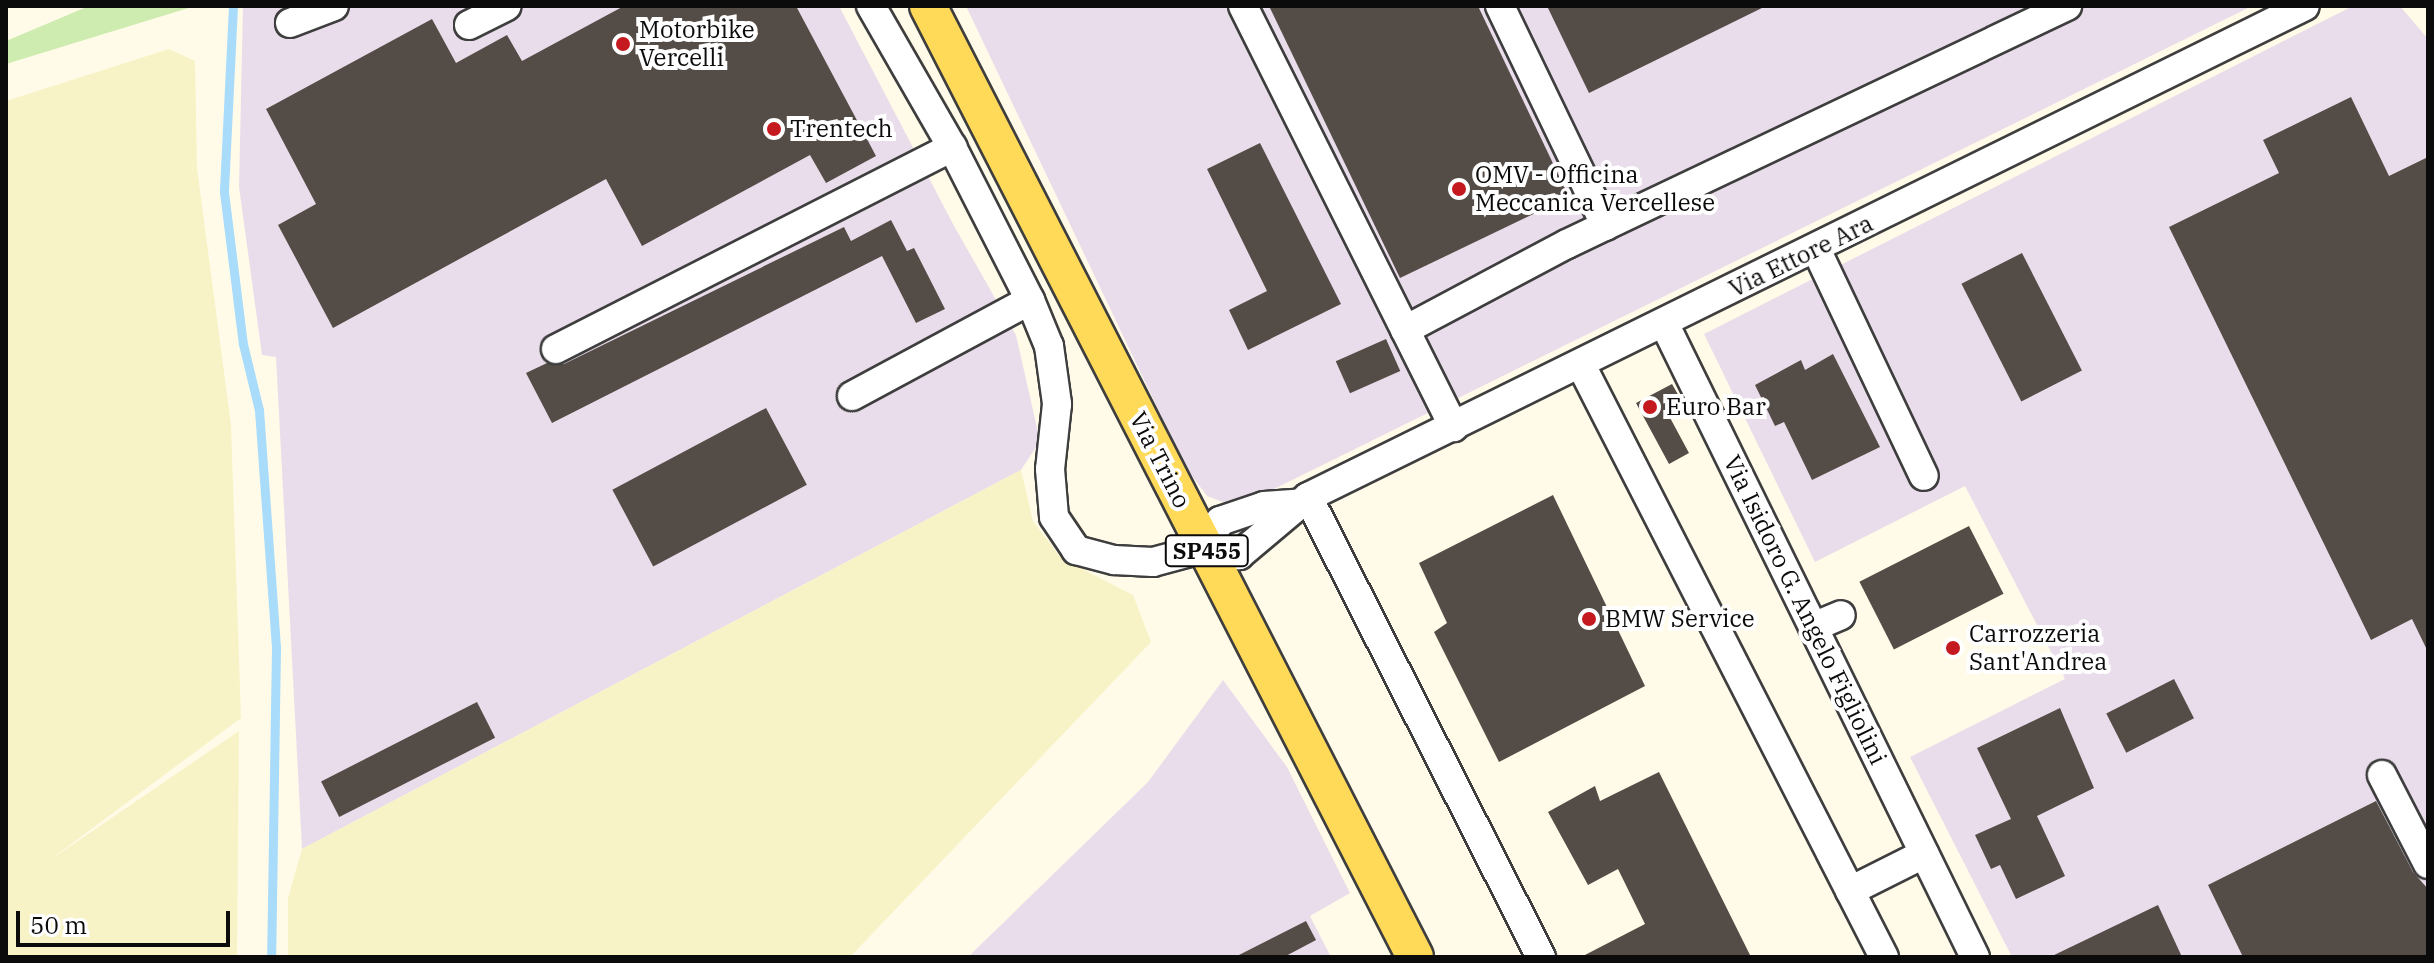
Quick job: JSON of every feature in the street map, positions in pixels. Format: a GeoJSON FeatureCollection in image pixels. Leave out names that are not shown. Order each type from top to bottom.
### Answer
{"type":"FeatureCollection","features":[{"type":"Feature","properties":{"kind":"main road"},"geometry":{"type":"LineString","coordinates":[[902,6],[934,64],[999,144]]}},
{"type":"Feature","properties":{"kind":"main road","name":"Via Trino"},"geometry":{"type":"LineString","coordinates":[[928,6],[1415,957]]}},
{"type":"Feature","properties":{"kind":"main road"},"geometry":{"type":"LineString","coordinates":[[956,6],[974,43],[999,144]]}},
{"type":"Feature","properties":{"kind":"street"},"geometry":{"type":"LineString","coordinates":[[290,23],[334,6]]}},
{"type":"Feature","properties":{"kind":"street"},"geometry":{"type":"LineString","coordinates":[[469,25],[507,6]]}},
{"type":"Feature","properties":{"kind":"street"},"geometry":{"type":"LineString","coordinates":[[871,6],[952,147],[1030,300],[1049,346],[1057,404],[1050,469],[1054,517],[1076,550],[1114,560],[1153,562],[1205,548]]}},
{"type":"Feature","properties":{"kind":"street"},"geometry":{"type":"LineString","coordinates":[[1243,6],[1454,427]]}},
{"type":"Feature","properties":{"kind":"street"},"geometry":{"type":"LineString","coordinates":[[1500,6],[1606,226]]}},
{"type":"Feature","properties":{"kind":"street"},"geometry":{"type":"LineString","coordinates":[[1405,330],[1606,226],[2067,6]]}},
{"type":"Feature","properties":{"kind":"street","name":"Via Ettore Ara"},"geometry":{"type":"LineString","coordinates":[[1205,548],[1239,555],[1275,527],[1302,500],[2305,6]]}},
{"type":"Feature","properties":{"kind":"street"},"geometry":{"type":"LineString","coordinates":[[556,349],[952,147]]}},
{"type":"Feature","properties":{"kind":"street"},"geometry":{"type":"LineString","coordinates":[[1816,249],[1924,476]]}},
{"type":"Feature","properties":{"kind":"street"},"geometry":{"type":"LineString","coordinates":[[852,396],[1030,300]]}},
{"type":"Feature","properties":{"kind":"street","name":"Via Isidoro G. Angelo Figliolini"},"geometry":{"type":"LineString","coordinates":[[1664,323],[1975,957]]}},
{"type":"Feature","properties":{"kind":"street"},"geometry":{"type":"LineString","coordinates":[[1581,365],[1884,957]]}},
{"type":"Feature","properties":{"kind":"street"},"geometry":{"type":"LineString","coordinates":[[1302,500],[1541,957]]}},
{"type":"Feature","properties":{"kind":"street"},"geometry":{"type":"LineString","coordinates":[[1813,627],[1841,615]]}},
{"type":"Feature","properties":{"kind":"street"},"geometry":{"type":"LineString","coordinates":[[2382,775],[2428,864]]}},
{"type":"Feature","properties":{"kind":"street"},"geometry":{"type":"LineString","coordinates":[[1850,891],[1924,854]]}},
{"type":"Feature","properties":{"kind":"shaded area"},"geometry":{"type":"Polygon","coordinates":[[[243,6],[839,6],[953,224],[1016,335],[1040,441],[1021,470],[302,849],[276,357],[262,355],[239,187],[243,6]]]}},
{"type":"Feature","properties":{"kind":"shaded area"},"geometry":{"type":"Polygon","coordinates":[[[966,6],[2252,6],[1266,493],[1228,504],[1207,496],[1186,468],[966,6]]]}},
{"type":"Feature","properties":{"kind":"shaded area"},"geometry":{"type":"Polygon","coordinates":[[[2353,6],[2400,6],[2428,39],[2428,957],[2012,957],[1910,757],[2065,679],[1965,486],[1815,562],[1704,334],[2353,6]]]}},
{"type":"Feature","properties":{"kind":"shaded area"},"geometry":{"type":"Polygon","coordinates":[[[169,49],[195,61],[197,168],[231,425],[241,718],[47,862],[239,731],[237,957],[6,957],[6,101],[169,49]]]}},
{"type":"Feature","properties":{"kind":"shaded area"},"geometry":{"type":"Polygon","coordinates":[[[1021,470],[1033,521],[1061,558],[1133,595],[1151,642],[850,957],[288,957],[288,898],[302,849],[1021,470]]]}},
{"type":"Feature","properties":{"kind":"shaded area"},"geometry":{"type":"Polygon","coordinates":[[[1223,680],[1287,767],[1350,893],[1310,916],[1331,957],[968,957],[1148,782],[1223,680]]]}},
{"type":"Feature","properties":{"kind":"green space"},"geometry":{"type":"Polygon","coordinates":[[[89,6],[195,6],[6,64],[6,41],[89,6]]]}},
{"type":"Feature","properties":{"kind":"building"},"geometry":{"type":"Polygon","coordinates":[[[624,6],[796,6],[876,156],[826,183],[810,155],[642,246],[606,179],[333,328],[278,225],[316,204],[266,109],[432,19],[456,63],[507,35],[522,61],[624,6]]]}},
{"type":"Feature","properties":{"kind":"building"},"geometry":{"type":"Polygon","coordinates":[[[1269,6],[1478,6],[1569,197],[1400,278],[1269,6]]]}},
{"type":"Feature","properties":{"kind":"building"},"geometry":{"type":"Polygon","coordinates":[[[1547,6],[1766,6],[1589,93],[1547,6]]]}},
{"type":"Feature","properties":{"kind":"building"},"geometry":{"type":"Polygon","coordinates":[[[2351,97],[2389,176],[2428,157],[2428,652],[2412,619],[2371,640],[2169,227],[2279,173],[2263,140],[2351,97]]]}},
{"type":"Feature","properties":{"kind":"building"},"geometry":{"type":"Polygon","coordinates":[[[1260,143],[1341,304],[1248,350],[1229,310],[1267,291],[1207,169],[1260,143]]]}},
{"type":"Feature","properties":{"kind":"building"},"geometry":{"type":"Polygon","coordinates":[[[891,220],[907,251],[914,248],[945,309],[916,323],[882,256],[552,423],[526,373],[547,363],[564,364],[844,227],[851,241],[891,220]]]}},
{"type":"Feature","properties":{"kind":"building"},"geometry":{"type":"Polygon","coordinates":[[[2022,253],[2082,371],[2021,401],[1961,284],[2022,253]]]}},
{"type":"Feature","properties":{"kind":"building"},"geometry":{"type":"Polygon","coordinates":[[[1386,339],[1400,371],[1350,393],[1336,361],[1386,339]]]}},
{"type":"Feature","properties":{"kind":"building"},"geometry":{"type":"Polygon","coordinates":[[[1833,354],[1880,447],[1812,480],[1784,422],[1775,426],[1755,385],[1801,360],[1805,370],[1833,354]]]}},
{"type":"Feature","properties":{"kind":"building"},"geometry":{"type":"Polygon","coordinates":[[[1672,384],[1684,405],[1668,414],[1689,453],[1669,464],[1636,403],[1672,384]]]}},
{"type":"Feature","properties":{"kind":"building"},"geometry":{"type":"Polygon","coordinates":[[[766,408],[807,485],[653,567],[612,490],[766,408]]]}},
{"type":"Feature","properties":{"kind":"building"},"geometry":{"type":"Polygon","coordinates":[[[1553,495],[1645,686],[1499,762],[1434,632],[1447,623],[1419,563],[1553,495]]]}},
{"type":"Feature","properties":{"kind":"building"},"geometry":{"type":"Polygon","coordinates":[[[1969,526],[2004,594],[1894,650],[1859,582],[1969,526]]]}},
{"type":"Feature","properties":{"kind":"building"},"geometry":{"type":"Polygon","coordinates":[[[2174,679],[2194,718],[2126,753],[2106,714],[2174,679]]]}},
{"type":"Feature","properties":{"kind":"building"},"geometry":{"type":"Polygon","coordinates":[[[477,702],[495,738],[339,817],[321,781],[477,702]]]}},
{"type":"Feature","properties":{"kind":"building"},"geometry":{"type":"Polygon","coordinates":[[[2060,708],[2094,788],[2037,816],[2065,876],[2016,899],[2000,865],[1991,869],[1975,835],[2011,819],[1977,748],[2060,708]]]}},
{"type":"Feature","properties":{"kind":"building"},"geometry":{"type":"Polygon","coordinates":[[[1659,772],[1751,957],[1581,957],[1645,924],[1618,869],[1588,885],[1548,812],[1595,786],[1600,801],[1659,772]]]}},
{"type":"Feature","properties":{"kind":"building"},"geometry":{"type":"Polygon","coordinates":[[[2376,801],[2413,872],[2428,889],[2428,957],[2243,957],[2208,885],[2376,801]]]}},
{"type":"Feature","properties":{"kind":"building"},"geometry":{"type":"Polygon","coordinates":[[[2158,905],[2182,957],[2050,957],[2158,905]]]}},
{"type":"Feature","properties":{"kind":"building"},"geometry":{"type":"Polygon","coordinates":[[[1306,921],[1316,940],[1284,957],[1235,957],[1306,921]]]}},
{"type":"Feature","properties":{"kind":"waterway"},"geometry":{"type":"LineString","coordinates":[[233,6],[224,192],[243,344],[259,410],[276,648],[271,957]]}},
{"type":"Feature","properties":{"kind":"place","name":"Motorbike Vercelli"},"geometry":{"type":"Point","coordinates":[623,44]}},
{"type":"Feature","properties":{"kind":"place","name":"Trentech"},"geometry":{"type":"Point","coordinates":[774,129]}},
{"type":"Feature","properties":{"kind":"place","name":"OMV - Officina Meccanica Vercellese"},"geometry":{"type":"Point","coordinates":[1459,189]}},
{"type":"Feature","properties":{"kind":"place","name":"Euro Bar"},"geometry":{"type":"Point","coordinates":[1650,407]}},
{"type":"Feature","properties":{"kind":"place","name":"BMW Service"},"geometry":{"type":"Point","coordinates":[1589,619]}},
{"type":"Feature","properties":{"kind":"place","name":"Carrozzeria Sant'Andrea"},"geometry":{"type":"Point","coordinates":[1953,648]}}]}
